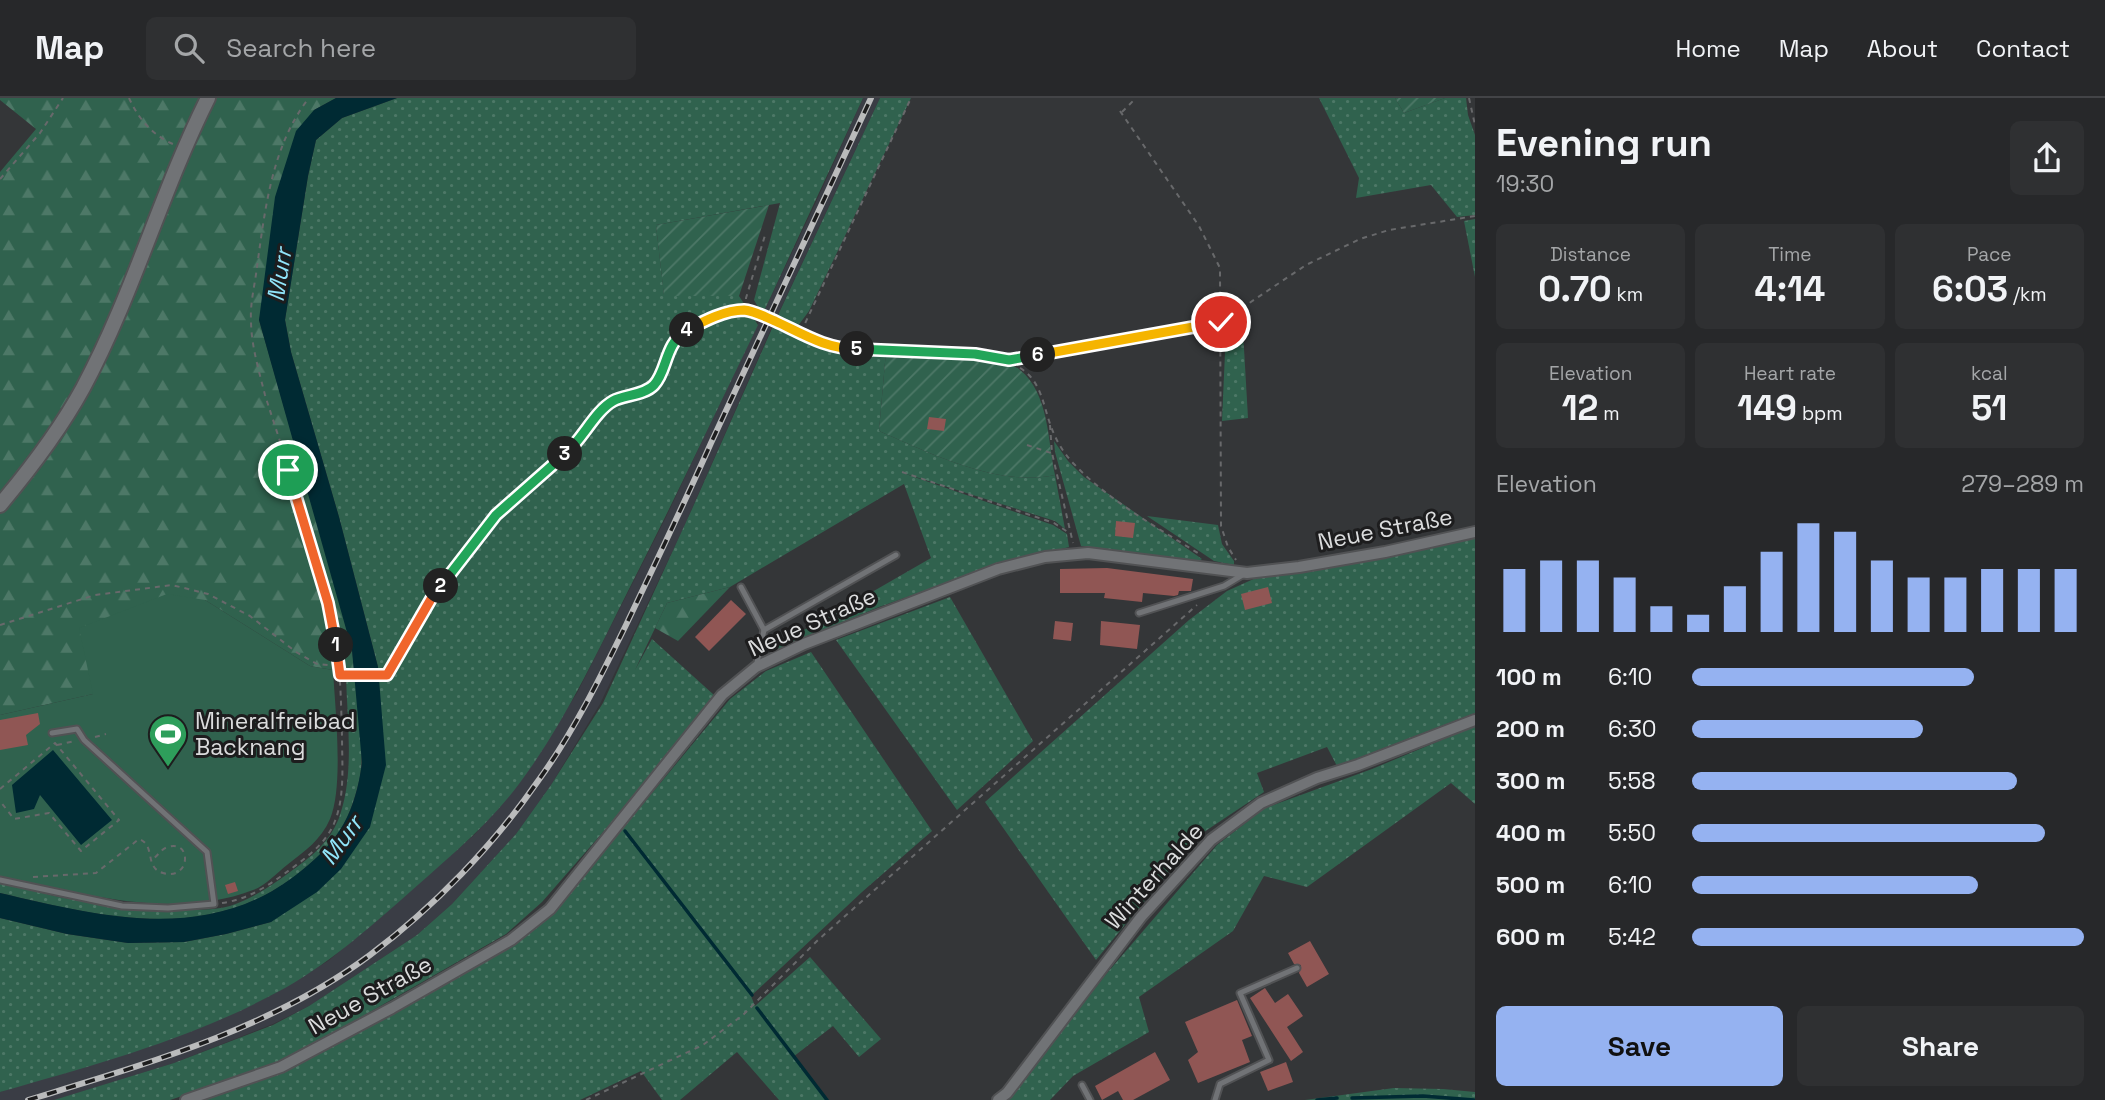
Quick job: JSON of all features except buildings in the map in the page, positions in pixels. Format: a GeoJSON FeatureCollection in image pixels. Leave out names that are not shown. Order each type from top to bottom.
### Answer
{"type":"FeatureCollection","features":[{"type":"Feature","properties":{"kind":"street"},"geometry":{"type":"LineString","coordinates":[[0,505],[56,434],[83,388],[117,316],[183,148],[208,98]]}},
{"type":"Feature","properties":{"kind":"street","name":"Neue Straße"},"geometry":{"type":"LineString","coordinates":[[186,1100],[281,1067],[511,940],[550,909],[722,695],[756,667],[804,644],[998,569],[1045,557],[1075,553],[1142,558],[1247,573],[1385,552],[1475,532]]}},
{"type":"Feature","properties":{"kind":"street","name":"Winterhalde"},"geometry":{"type":"LineString","coordinates":[[998,1100],[1007,1093],[1141,917],[1211,840],[1261,803],[1317,778],[1475,720]]}},
{"type":"Feature","properties":{"kind":"lane"},"geometry":{"type":"LineString","coordinates":[[764,630],[896,555]]}},
{"type":"Feature","properties":{"kind":"lane"},"geometry":{"type":"LineString","coordinates":[[1139,613],[1224,586],[1247,573]]}},
{"type":"Feature","properties":{"kind":"lane"},"geometry":{"type":"LineString","coordinates":[[741,587],[764,630],[756,667]]}},
{"type":"Feature","properties":{"kind":"lane"},"geometry":{"type":"LineString","coordinates":[[0,880],[122,906],[169,908],[214,904],[207,852],[84,740],[77,729],[52,733]]}},
{"type":"Feature","properties":{"kind":"lane"},"geometry":{"type":"LineString","coordinates":[[1215,1100],[1220,1084],[1269,1060],[1240,993],[1297,968]]}},
{"type":"Feature","properties":{"kind":"lane"},"geometry":{"type":"LineString","coordinates":[[1082,1085],[1090,1100]]}},
{"type":"Feature","properties":{"kind":"path"},"geometry":{"type":"LineString","coordinates":[[0,179],[40,133],[63,98]]}},
{"type":"Feature","properties":{"kind":"path"},"geometry":{"type":"LineString","coordinates":[[132,98],[132,103],[146,125],[167,142]]}},
{"type":"Feature","properties":{"kind":"path"},"geometry":{"type":"LineString","coordinates":[[214,904],[245,897],[280,877],[308,856],[323,842],[335,821],[339,800],[342,757],[340,675],[328,603],[265,394],[251,321],[269,192],[291,124],[309,98]]}},
{"type":"Feature","properties":{"kind":"path"},"geometry":{"type":"LineString","coordinates":[[800,333],[911,98]]}},
{"type":"Feature","properties":{"kind":"path"},"geometry":{"type":"LineString","coordinates":[[1136,98],[1121,112],[1199,226],[1220,268],[1221,526],[1228,547],[1247,573]]}},
{"type":"Feature","properties":{"kind":"path"},"geometry":{"type":"LineString","coordinates":[[1469,98],[1475,125]]}},
{"type":"Feature","properties":{"kind":"path"},"geometry":{"type":"LineString","coordinates":[[340,675],[387,675],[431,599],[496,515],[570,450],[610,403],[645,391],[655,384],[670,349],[680,335],[730,312],[746,310],[758,313],[821,344],[845,349],[975,354],[1009,360],[1221,322],[1306,265],[1341,247],[1388,230],[1475,216]]}},
{"type":"Feature","properties":{"kind":"path"},"geometry":{"type":"LineString","coordinates":[[746,310],[746,298],[766,232]]}},
{"type":"Feature","properties":{"kind":"path"},"geometry":{"type":"LineString","coordinates":[[1009,360],[1026,371],[1037,385],[1061,447],[1086,476],[1132,510],[1205,557]]}},
{"type":"Feature","properties":{"kind":"path"},"geometry":{"type":"LineString","coordinates":[[1050,424],[1052,453],[1075,553]]}},
{"type":"Feature","properties":{"kind":"path"},"geometry":{"type":"LineString","coordinates":[[1027,445],[1052,453]]}},
{"type":"Feature","properties":{"kind":"path"},"geometry":{"type":"LineString","coordinates":[[902,472],[1054,523],[1070,534]]}},
{"type":"Feature","properties":{"kind":"path"},"geometry":{"type":"LineString","coordinates":[[0,625],[95,595],[172,585],[208,594],[250,616],[296,652],[317,664],[338,666]]}},
{"type":"Feature","properties":{"kind":"path"},"geometry":{"type":"LineString","coordinates":[[586,1100],[703,1045],[743,1015],[818,940],[1200,601]]}},
{"type":"Feature","properties":{"kind":"path"},"geometry":{"type":"LineString","coordinates":[[0,789],[55,743],[119,820],[81,851],[48,813],[14,819],[1,806],[0,801]]}},
{"type":"Feature","properties":{"kind":"path"},"geometry":{"type":"LineString","coordinates":[[32,877],[96,873],[139,839],[145,841],[151,860],[159,872],[172,874],[183,868],[186,858],[178,846],[171,846],[151,860]]}},
{"type":"Feature","properties":{"kind":"shaded area"},"geometry":{"type":"Polygon","coordinates":[[[863,98],[880,98],[772,327],[683,529],[600,704],[551,785],[516,834],[452,904],[417,935],[309,1006],[273,1024],[174,1063],[55,1100],[0,1100],[0,1092],[204,1026],[270,996],[328,961],[475,834],[518,785],[577,693],[665,519],[863,98]]]}},
{"type":"Feature","properties":{"kind":"green space"},"geometry":{"type":"Polygon","coordinates":[[[0,98],[336,98],[314,110],[259,320],[337,592],[352,650],[355,675],[339,675],[333,670],[310,666],[205,600],[93,694],[0,715],[0,172],[36,129],[0,98]]]}},
{"type":"Feature","properties":{"kind":"green space"},"geometry":{"type":"Polygon","coordinates":[[[397,98],[863,98],[765,309],[758,307],[754,300],[780,203],[656,225],[664,295],[739,296],[758,325],[578,690],[535,761],[506,800],[463,845],[370,927],[338,953],[286,987],[236,1013],[170,1040],[0,1092],[0,918],[67,934],[128,943],[184,942],[226,934],[271,922],[370,827],[378,667],[339,517],[291,352],[285,320],[316,140],[342,118],[397,98]]]}},
{"type":"Feature","properties":{"kind":"green space"},"geometry":{"type":"Polygon","coordinates":[[[880,98],[911,98],[809,311],[792,334],[829,349],[886,351],[879,431],[943,458],[988,472],[1010,476],[1055,475],[1065,529],[1055,521],[900,472],[1053,525],[1067,534],[1069,547],[996,566],[941,585],[879,607],[772,652],[767,648],[820,622],[931,558],[904,484],[730,587],[667,603],[635,670],[652,639],[714,695],[611,823],[542,902],[506,934],[281,1063],[170,1100],[54,1100],[174,1063],[273,1025],[309,1006],[417,935],[452,904],[516,834],[603,703],[778,315],[880,98]]]}},
{"type":"Feature","properties":{"kind":"green space"},"geometry":{"type":"Polygon","coordinates":[[[1319,98],[1395,98],[1404,113],[1445,98],[1466,98],[1475,135],[1475,215],[1457,217],[1431,185],[1356,198],[1359,178],[1319,98]]]}},
{"type":"Feature","properties":{"kind":"green space"},"geometry":{"type":"Polygon","coordinates":[[[1395,98],[1445,98],[1404,113],[1395,98]]]}},
{"type":"Feature","properties":{"kind":"green space"},"geometry":{"type":"Polygon","coordinates":[[[769,205],[739,296],[664,296],[656,225],[769,205]]]}},
{"type":"Feature","properties":{"kind":"green space"},"geometry":{"type":"Polygon","coordinates":[[[1475,219],[1475,277],[1464,221],[1475,219]]]}},
{"type":"Feature","properties":{"kind":"green space"},"geometry":{"type":"Polygon","coordinates":[[[1226,330],[1243,331],[1248,418],[1222,421],[1226,330]]]}},
{"type":"Feature","properties":{"kind":"green space"},"geometry":{"type":"Polygon","coordinates":[[[886,351],[989,358],[1017,368],[1030,380],[1042,405],[1055,475],[1010,476],[988,472],[943,458],[879,431],[886,351]]]}},
{"type":"Feature","properties":{"kind":"green space"},"geometry":{"type":"Polygon","coordinates":[[[1054,441],[1084,477],[1202,559],[1199,561],[1081,546],[1054,441]]]}},
{"type":"Feature","properties":{"kind":"green space"},"geometry":{"type":"Polygon","coordinates":[[[1147,516],[1218,525],[1222,544],[1234,565],[1214,561],[1147,516]]]}},
{"type":"Feature","properties":{"kind":"green space"},"geometry":{"type":"Polygon","coordinates":[[[1475,537],[1475,713],[1337,766],[1327,747],[1257,773],[1264,792],[1198,836],[1096,960],[985,802],[1189,620],[1227,591],[1258,577],[1362,561],[1475,537]]]}},
{"type":"Feature","properties":{"kind":"green space"},"geometry":{"type":"Polygon","coordinates":[[[730,587],[678,641],[655,628],[667,603],[730,587]]]}},
{"type":"Feature","properties":{"kind":"green space","name":"Mineralfreibad Backnang"},"geometry":{"type":"Polygon","coordinates":[[[167,594],[205,600],[310,666],[333,670],[337,725],[337,787],[330,819],[322,833],[312,845],[257,888],[222,899],[159,904],[126,901],[0,876],[0,715],[93,694],[79,628],[167,594]]]}},
{"type":"Feature","properties":{"kind":"green space"},"geometry":{"type":"Polygon","coordinates":[[[950,597],[1033,741],[957,810],[836,640],[950,597]]]}},
{"type":"Feature","properties":{"kind":"green space"},"geometry":{"type":"Polygon","coordinates":[[[811,652],[932,831],[751,996],[755,1006],[810,957],[881,1039],[859,1057],[833,1026],[793,1057],[826,1100],[779,1100],[737,1052],[680,1100],[662,1100],[641,1071],[580,1100],[199,1100],[393,1011],[516,943],[555,910],[730,699],[766,671],[811,652]]]}},
{"type":"Feature","properties":{"kind":"green space"},"geometry":{"type":"Polygon","coordinates":[[[346,675],[355,675],[361,743],[361,770],[350,810],[331,843],[322,852],[300,872],[265,895],[230,909],[192,917],[154,919],[77,910],[0,893],[0,883],[110,906],[204,910],[230,906],[269,887],[319,849],[339,818],[349,766],[346,675]]]}},
{"type":"Feature","properties":{"kind":"green space"},"geometry":{"type":"Polygon","coordinates":[[[1475,726],[1475,804],[1451,783],[1307,887],[1264,876],[1233,931],[1139,997],[1149,1032],[1073,1076],[1050,1100],[1005,1100],[1016,1090],[1107,973],[1217,845],[1265,808],[1372,769],[1475,726]]]}},
{"type":"Feature","properties":{"kind":"green space"},"geometry":{"type":"Polygon","coordinates":[[[1394,1088],[1475,1092],[1475,1100],[1305,1100],[1394,1088]]]}},
{"type":"Feature","properties":{"kind":"water","name":"Murr"},"geometry":{"type":"Polygon","coordinates":[[[336,98],[397,98],[342,118],[316,140],[285,320],[291,352],[339,517],[378,667],[386,765],[370,827],[341,869],[317,892],[271,922],[226,934],[184,942],[128,943],[67,934],[0,918],[0,893],[78,910],[155,919],[193,917],[230,909],[266,894],[315,860],[336,836],[350,811],[362,763],[352,650],[259,320],[275,197],[296,131],[314,110],[336,98]]]}},
{"type":"Feature","properties":{"kind":"water"},"geometry":{"type":"Polygon","coordinates":[[[53,750],[112,820],[81,845],[40,795],[34,809],[16,813],[12,785],[53,750]]]}},
{"type":"Feature","properties":{"kind":"waterway"},"geometry":{"type":"LineString","coordinates":[[625,831],[752,995]]}},
{"type":"Feature","properties":{"kind":"waterway"},"geometry":{"type":"LineString","coordinates":[[757,1008],[827,1100]]}},
{"type":"Feature","properties":{"kind":"waterway"},"geometry":{"type":"LineString","coordinates":[[1352,1098],[1423,1096],[1474,1100]]}},
{"type":"Feature","properties":{"kind":"waterway"},"geometry":{"type":"LineString","coordinates":[[1317,1100],[1337,1098]]}},
{"type":"Feature","properties":{"kind":"railway"},"geometry":{"type":"LineString","coordinates":[[28,1100],[206,1042],[291,1004],[332,981],[417,917],[502,829],[563,744],[606,665],[871,98]]}},
{"type":"Feature","properties":{"kind":"place","name":"Mineralfreibad Backnang"},"geometry":{"type":"Point","coordinates":[168,768]}},
{"type":"Feature","properties":{"kind":"route"},"geometry":{"type":"LineString","coordinates":[[288,470],[328,603],[340,675],[387,675],[431,599],[496,515],[570,450],[610,403],[651,388],[680,335],[703,322],[730,312],[746,310],[832,347],[975,354],[1009,360],[1221,322]]}}]}
